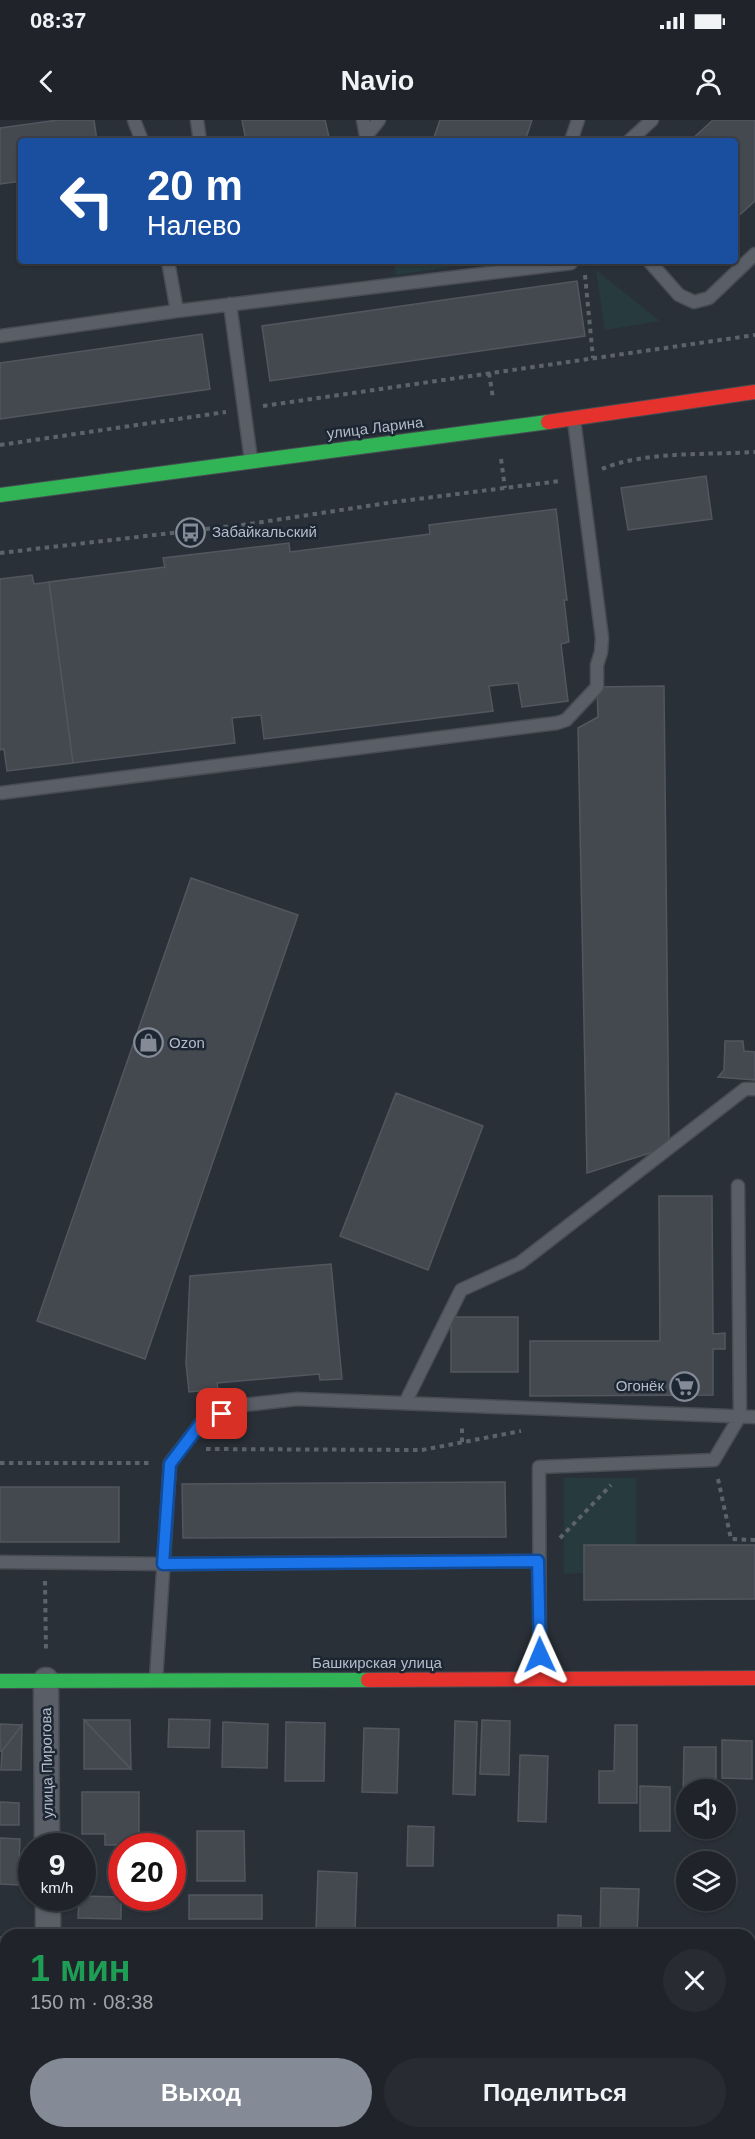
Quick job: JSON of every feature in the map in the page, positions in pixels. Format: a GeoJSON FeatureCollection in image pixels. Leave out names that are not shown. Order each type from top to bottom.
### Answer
{"type":"FeatureCollection","features":[{"type":"Feature","properties":{"kind":"main road","name":"улица Ларина"},"geometry":{"type":"LineString","coordinates":[[0,495],[573,419],[755,392]]}},
{"type":"Feature","properties":{"kind":"main road","name":"Башкирская улица"},"geometry":{"type":"LineString","coordinates":[[0,1681],[755,1678]]}},
{"type":"Feature","properties":{"kind":"street","name":"улица Пирогова"},"geometry":{"type":"LineString","coordinates":[[46,1680],[47,1833]]}},
{"type":"Feature","properties":{"kind":"street"},"geometry":{"type":"LineString","coordinates":[[48,1911],[48,1929]]}},
{"type":"Feature","properties":{"kind":"lane"},"geometry":{"type":"LineString","coordinates":[[134,120],[140,138]]}},
{"type":"Feature","properties":{"kind":"lane"},"geometry":{"type":"LineString","coordinates":[[196,120],[199,138]]}},
{"type":"Feature","properties":{"kind":"lane"},"geometry":{"type":"LineString","coordinates":[[363,120],[366,138]]}},
{"type":"Feature","properties":{"kind":"lane"},"geometry":{"type":"LineString","coordinates":[[366,138],[380,120]]}},
{"type":"Feature","properties":{"kind":"lane"},"geometry":{"type":"LineString","coordinates":[[572,138],[578,120]]}},
{"type":"Feature","properties":{"kind":"lane"},"geometry":{"type":"LineString","coordinates":[[632,138],[652,120]]}},
{"type":"Feature","properties":{"kind":"lane"},"geometry":{"type":"LineString","coordinates":[[652,264],[679,295],[694,302],[709,298],[755,254]]}},
{"type":"Feature","properties":{"kind":"lane"},"geometry":{"type":"LineString","coordinates":[[169,264],[177,311]]}},
{"type":"Feature","properties":{"kind":"lane"},"geometry":{"type":"LineString","coordinates":[[0,336],[231,304],[564,264]]}},
{"type":"Feature","properties":{"kind":"lane"},"geometry":{"type":"LineString","coordinates":[[231,304],[251,460]]}},
{"type":"Feature","properties":{"kind":"lane"},"geometry":{"type":"LineString","coordinates":[[0,793],[557,723],[566,720],[597,687],[597,665],[602,638],[573,419]]}},
{"type":"Feature","properties":{"kind":"lane"},"geometry":{"type":"LineString","coordinates":[[405,1403],[461,1290],[520,1263],[745,1089],[755,1089]]}},
{"type":"Feature","properties":{"kind":"lane"},"geometry":{"type":"LineString","coordinates":[[540,1679],[539,1467],[632,1462],[714,1461],[740,1416],[738,1186]]}},
{"type":"Feature","properties":{"kind":"lane"},"geometry":{"type":"LineString","coordinates":[[156,1681],[170,1464],[201,1423],[244,1405],[297,1399],[755,1417]]}},
{"type":"Feature","properties":{"kind":"lane"},"geometry":{"type":"LineString","coordinates":[[0,1562],[163,1564],[538,1561]]}},
{"type":"Feature","properties":{"kind":"path"},"geometry":{"type":"LineString","coordinates":[[580,264],[584,266],[593,358]]}},
{"type":"Feature","properties":{"kind":"path"},"geometry":{"type":"LineString","coordinates":[[0,445],[755,335]]}},
{"type":"Feature","properties":{"kind":"path"},"geometry":{"type":"LineString","coordinates":[[0,554],[249,524],[383,504],[581,479],[615,464],[640,458],[755,452]]}},
{"type":"Feature","properties":{"kind":"path"},"geometry":{"type":"LineString","coordinates":[[181,1449],[422,1450],[527,1429]]}},
{"type":"Feature","properties":{"kind":"path"},"geometry":{"type":"LineString","coordinates":[[714,1461],[731,1539],[755,1540]]}},
{"type":"Feature","properties":{"kind":"path"},"geometry":{"type":"LineString","coordinates":[[538,1561],[632,1462]]}},
{"type":"Feature","properties":{"kind":"path"},"geometry":{"type":"LineString","coordinates":[[0,1463],[170,1464]]}},
{"type":"Feature","properties":{"kind":"path"},"geometry":{"type":"LineString","coordinates":[[45,1563],[46,1680]]}},
{"type":"Feature","properties":{"kind":"green space"},"geometry":{"type":"Polygon","coordinates":[[[394,264],[468,264],[396,275],[394,264]]]}},
{"type":"Feature","properties":{"kind":"green space"},"geometry":{"type":"Polygon","coordinates":[[[596,270],[660,321],[605,330],[596,270]]]}},
{"type":"Feature","properties":{"kind":"green space"},"geometry":{"type":"Polygon","coordinates":[[[564,1478],[636,1478],[636,1545],[584,1573],[564,1574],[564,1478]]]}},
{"type":"Feature","properties":{"kind":"building"},"geometry":{"type":"Polygon","coordinates":[[[58,120],[94,120],[97,138],[18,138],[18,181],[0,184],[0,128],[58,120]]]}},
{"type":"Feature","properties":{"kind":"building"},"geometry":{"type":"Polygon","coordinates":[[[242,120],[325,120],[329,138],[245,138],[242,120]]]}},
{"type":"Feature","properties":{"kind":"building"},"geometry":{"type":"Polygon","coordinates":[[[440,120],[532,120],[526,138],[434,138],[440,120]]]}},
{"type":"Feature","properties":{"kind":"building"},"geometry":{"type":"Polygon","coordinates":[[[713,120],[755,120],[755,201],[738,216],[738,138],[693,138],[713,120]]]}},
{"type":"Feature","properties":{"kind":"building"},"geometry":{"type":"Polygon","coordinates":[[[577,281],[585,336],[270,381],[262,326],[577,281]]]}},
{"type":"Feature","properties":{"kind":"building"},"geometry":{"type":"Polygon","coordinates":[[[202,334],[210,389],[0,419],[0,363],[202,334]]]}},
{"type":"Feature","properties":{"kind":"building"},"geometry":{"type":"Polygon","coordinates":[[[706,476],[712,519],[628,530],[621,488],[706,476]]]}},
{"type":"Feature","properties":{"kind":"building"},"geometry":{"type":"Polygon","coordinates":[[[556,509],[567,600],[564,600],[569,642],[561,644],[568,701],[522,707],[518,683],[489,686],[493,711],[264,739],[261,715],[232,718],[235,743],[73,763],[49,582],[165,567],[163,558],[289,543],[290,552],[430,534],[429,525],[556,509]]]}},
{"type":"Feature","properties":{"kind":"building"},"geometry":{"type":"Polygon","coordinates":[[[32,575],[34,584],[49,582],[73,763],[7,771],[4,749],[0,750],[0,579],[32,575]]]}},
{"type":"Feature","properties":{"kind":"building"},"geometry":{"type":"Polygon","coordinates":[[[664,686],[669,1147],[587,1173],[578,728],[598,717],[597,687],[664,686]]]}},
{"type":"Feature","properties":{"kind":"building"},"geometry":{"type":"Polygon","coordinates":[[[191,878],[298,915],[145,1359],[37,1321],[191,878]]]}},
{"type":"Feature","properties":{"kind":"building"},"geometry":{"type":"Polygon","coordinates":[[[725,1041],[743,1041],[744,1051],[755,1052],[755,1080],[718,1077],[724,1070],[725,1041]]]}},
{"type":"Feature","properties":{"kind":"building"},"geometry":{"type":"Polygon","coordinates":[[[396,1093],[483,1126],[428,1270],[340,1236],[396,1093]]]}},
{"type":"Feature","properties":{"kind":"building"},"geometry":{"type":"Polygon","coordinates":[[[659,1196],[712,1196],[713,1334],[725,1333],[725,1349],[713,1349],[713,1395],[530,1396],[530,1341],[660,1341],[659,1196]]]}},
{"type":"Feature","properties":{"kind":"building"},"geometry":{"type":"Polygon","coordinates":[[[331,1264],[342,1379],[320,1380],[319,1374],[217,1383],[218,1389],[189,1392],[186,1363],[190,1276],[331,1264]]]}},
{"type":"Feature","properties":{"kind":"building"},"geometry":{"type":"Polygon","coordinates":[[[451,1317],[518,1317],[518,1372],[451,1372],[451,1317]]]}},
{"type":"Feature","properties":{"kind":"building"},"geometry":{"type":"Polygon","coordinates":[[[505,1482],[506,1537],[183,1538],[182,1484],[505,1482]]]}},
{"type":"Feature","properties":{"kind":"building"},"geometry":{"type":"Polygon","coordinates":[[[0,1487],[119,1487],[119,1542],[0,1542],[0,1487]]]}},
{"type":"Feature","properties":{"kind":"building"},"geometry":{"type":"Polygon","coordinates":[[[584,1545],[755,1545],[755,1599],[584,1600],[584,1545]]]}},
{"type":"Feature","properties":{"kind":"building"},"geometry":{"type":"Polygon","coordinates":[[[169,1719],[210,1720],[209,1748],[168,1747],[169,1719]]]}},
{"type":"Feature","properties":{"kind":"building"},"geometry":{"type":"Polygon","coordinates":[[[84,1720],[131,1769],[84,1769],[84,1720]]]}},
{"type":"Feature","properties":{"kind":"building"},"geometry":{"type":"Polygon","coordinates":[[[84,1720],[130,1720],[131,1769],[84,1720]]]}},
{"type":"Feature","properties":{"kind":"building"},"geometry":{"type":"Polygon","coordinates":[[[482,1720],[510,1721],[509,1775],[480,1774],[482,1720]]]}},
{"type":"Feature","properties":{"kind":"building"},"geometry":{"type":"Polygon","coordinates":[[[455,1721],[477,1722],[475,1795],[453,1794],[455,1721]]]}},
{"type":"Feature","properties":{"kind":"building"},"geometry":{"type":"Polygon","coordinates":[[[223,1722],[268,1724],[267,1768],[222,1767],[223,1722]]]}},
{"type":"Feature","properties":{"kind":"building"},"geometry":{"type":"Polygon","coordinates":[[[286,1722],[325,1723],[324,1781],[285,1781],[286,1722]]]}},
{"type":"Feature","properties":{"kind":"building"},"geometry":{"type":"Polygon","coordinates":[[[0,1724],[22,1725],[2,1751],[0,1751],[0,1724]]]}},
{"type":"Feature","properties":{"kind":"building"},"geometry":{"type":"Polygon","coordinates":[[[22,1725],[21,1770],[1,1770],[2,1751],[22,1725]]]}},
{"type":"Feature","properties":{"kind":"building"},"geometry":{"type":"Polygon","coordinates":[[[615,1725],[637,1725],[637,1803],[599,1803],[599,1771],[614,1771],[615,1725]]]}},
{"type":"Feature","properties":{"kind":"building"},"geometry":{"type":"Polygon","coordinates":[[[364,1728],[399,1729],[397,1793],[362,1792],[364,1728]]]}},
{"type":"Feature","properties":{"kind":"building"},"geometry":{"type":"Polygon","coordinates":[[[722,1740],[752,1741],[752,1779],[722,1778],[722,1740]]]}},
{"type":"Feature","properties":{"kind":"building"},"geometry":{"type":"Polygon","coordinates":[[[684,1747],[716,1747],[716,1779],[683,1779],[684,1747]]]}},
{"type":"Feature","properties":{"kind":"building"},"geometry":{"type":"Polygon","coordinates":[[[520,1755],[548,1756],[546,1822],[518,1821],[520,1755]]]}},
{"type":"Feature","properties":{"kind":"building"},"geometry":{"type":"Polygon","coordinates":[[[640,1786],[670,1787],[670,1831],[640,1831],[640,1786]]]}},
{"type":"Feature","properties":{"kind":"building"},"geometry":{"type":"Polygon","coordinates":[[[82,1792],[139,1792],[139,1833],[108,1833],[108,1845],[105,1845],[105,1834],[82,1833],[82,1792]]]}},
{"type":"Feature","properties":{"kind":"building"},"geometry":{"type":"Polygon","coordinates":[[[0,1802],[19,1803],[19,1825],[0,1825],[0,1802]]]}},
{"type":"Feature","properties":{"kind":"building"},"geometry":{"type":"Polygon","coordinates":[[[408,1826],[434,1827],[433,1866],[407,1866],[408,1826]]]}},
{"type":"Feature","properties":{"kind":"building"},"geometry":{"type":"Polygon","coordinates":[[[197,1831],[244,1831],[245,1881],[197,1881],[197,1831]]]}},
{"type":"Feature","properties":{"kind":"building"},"geometry":{"type":"Polygon","coordinates":[[[0,1838],[18,1839],[18,1885],[0,1884],[0,1838]]]}},
{"type":"Feature","properties":{"kind":"building"},"geometry":{"type":"Polygon","coordinates":[[[318,1871],[357,1873],[355,1929],[316,1929],[318,1871]]]}},
{"type":"Feature","properties":{"kind":"building"},"geometry":{"type":"Polygon","coordinates":[[[601,1888],[639,1889],[637,1929],[600,1929],[601,1888]]]}},
{"type":"Feature","properties":{"kind":"building"},"geometry":{"type":"Polygon","coordinates":[[[189,1895],[262,1895],[262,1919],[189,1919],[189,1895]]]}},
{"type":"Feature","properties":{"kind":"building"},"geometry":{"type":"Polygon","coordinates":[[[96,1896],[108,1897],[108,1911],[121,1911],[121,1919],[78,1918],[78,1911],[96,1911],[96,1896]]]}},
{"type":"Feature","properties":{"kind":"building"},"geometry":{"type":"Polygon","coordinates":[[[558,1915],[581,1916],[581,1929],[558,1929],[558,1915]]]}},
{"type":"Feature","properties":{"kind":"traffic: fast"},"geometry":{"type":"LineString","coordinates":[[0,495],[548,422]]}},
{"type":"Feature","properties":{"kind":"traffic: fast"},"geometry":{"type":"LineString","coordinates":[[0,1681],[368,1680]]}},
{"type":"Feature","properties":{"kind":"traffic: jam"},"geometry":{"type":"LineString","coordinates":[[548,422],[755,392]]}},
{"type":"Feature","properties":{"kind":"traffic: jam"},"geometry":{"type":"LineString","coordinates":[[368,1680],[755,1678]]}},
{"type":"Feature","properties":{"kind":"place","name":"Забайкальский"},"geometry":{"type":"Point","coordinates":[191,532]}},
{"type":"Feature","properties":{"kind":"place","name":"Ozon"},"geometry":{"type":"Point","coordinates":[148,1043]}},
{"type":"Feature","properties":{"kind":"place","name":"Огонёк"},"geometry":{"type":"Point","coordinates":[685,1386]}},
{"type":"Feature","properties":{"kind":"route"},"geometry":{"type":"LineString","coordinates":[[222,1414],[201,1423],[170,1464],[163,1564],[538,1561],[540,1655]]}}]}
